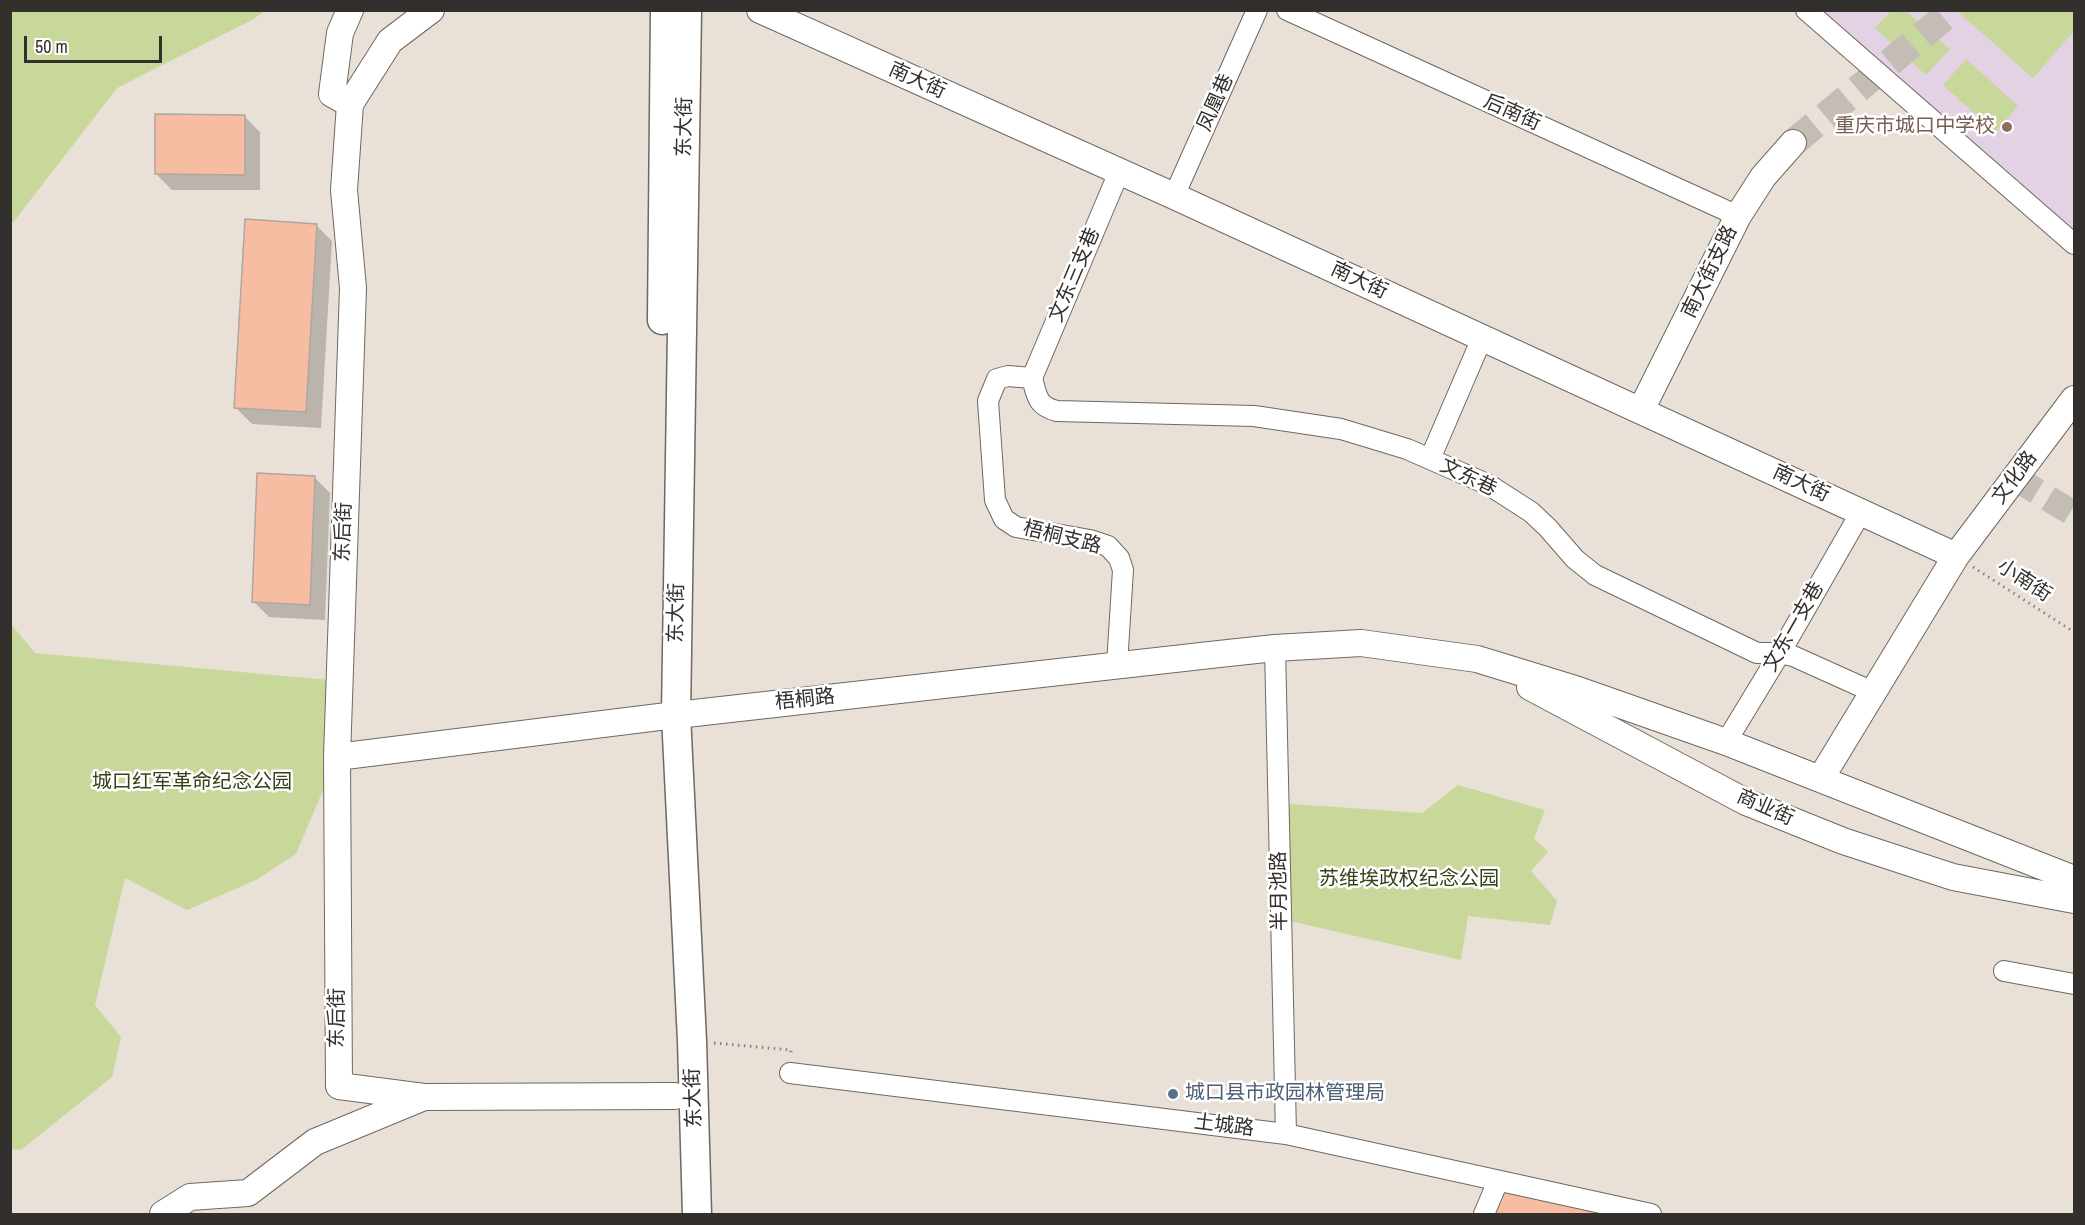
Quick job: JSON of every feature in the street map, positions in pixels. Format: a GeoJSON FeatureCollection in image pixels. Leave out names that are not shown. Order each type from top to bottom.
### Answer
{"type":"FeatureCollection","features":[{"type":"Feature","properties":{"kind":"main road","name":"东大街"},"geometry":{"type":"LineString","coordinates":[[665,10],[667,716],[675,1096],[680,1215]]}},
{"type":"Feature","properties":{"kind":"main road","name":"东大街"},"geometry":{"type":"LineString","coordinates":[[687,10],[667,716],[692,1041],[698,1215]]}},
{"type":"Feature","properties":{"kind":"street"},"geometry":{"type":"LineString","coordinates":[[350,10],[340,33],[332,94],[350,104]]}},
{"type":"Feature","properties":{"kind":"street","name":"东后街"},"geometry":{"type":"LineString","coordinates":[[424,1097],[339,1086],[337,757],[352,288],[344,190],[350,104],[390,41],[431,10]]}},
{"type":"Feature","properties":{"kind":"street","name":"南大街"},"geometry":{"type":"LineString","coordinates":[[760,10],[1174,196],[1956,556]]}},
{"type":"Feature","properties":{"kind":"street","name":"凤凰巷"},"geometry":{"type":"LineString","coordinates":[[1174,196],[1257,10]]}},
{"type":"Feature","properties":{"kind":"street","name":"后南街"},"geometry":{"type":"LineString","coordinates":[[1287,10],[1738,216]]}},
{"type":"Feature","properties":{"kind":"street"},"geometry":{"type":"LineString","coordinates":[[1806,10],[2074,244]]}},
{"type":"Feature","properties":{"kind":"street","name":"南大街支路"},"geometry":{"type":"LineString","coordinates":[[1641,410],[1738,216],[1763,177],[1793,143]]}},
{"type":"Feature","properties":{"kind":"street","name":"文东三支巷"},"geometry":{"type":"LineString","coordinates":[[1032,378],[1119,172]]}},
{"type":"Feature","properties":{"kind":"street"},"geometry":{"type":"LineString","coordinates":[[1430,459],[1482,338]]}},
{"type":"Feature","properties":{"kind":"street","name":"梧桐支路"},"geometry":{"type":"LineString","coordinates":[[1032,378],[1008,376],[997,379],[991,390],[988,401],[995,500],[1004,519],[1016,527],[1090,540],[1108,546],[1119,558],[1123,570],[1117,665]]}},
{"type":"Feature","properties":{"kind":"street","name":"文东巷"},"geometry":{"type":"LineString","coordinates":[[1032,378],[1037,398],[1045,408],[1057,411],[1254,416],[1341,429],[1407,449],[1489,485],[1531,512],[1575,559],[1595,575],[1757,653],[1780,653],[1793,656],[1873,692]]}},
{"type":"Feature","properties":{"kind":"street","name":"文化路"},"geometry":{"type":"LineString","coordinates":[[1821,778],[1956,556],[2074,399]]}},
{"type":"Feature","properties":{"kind":"street","name":"文东一支巷"},"geometry":{"type":"LineString","coordinates":[[1726,742],[1861,512]]}},
{"type":"Feature","properties":{"kind":"street","name":"商业街"},"geometry":{"type":"LineString","coordinates":[[1275,648],[1361,643],[1477,659],[1578,690],[1726,742],[2074,879]]}},
{"type":"Feature","properties":{"kind":"street","name":"梧桐路"},"geometry":{"type":"LineString","coordinates":[[337,757],[667,716],[1275,648]]}},
{"type":"Feature","properties":{"kind":"street","name":"半月池路"},"geometry":{"type":"LineString","coordinates":[[1275,648],[1286,1134]]}},
{"type":"Feature","properties":{"kind":"street","name":"商业街"},"geometry":{"type":"LineString","coordinates":[[1477,659],[1746,802],[1832,837],[1953,878],[2074,900]]}},
{"type":"Feature","properties":{"kind":"street"},"geometry":{"type":"LineString","coordinates":[[2004,971],[2074,984]]}},
{"type":"Feature","properties":{"kind":"street","name":"土城路"},"geometry":{"type":"LineString","coordinates":[[790,1073],[1286,1134],[1651,1215]]}},
{"type":"Feature","properties":{"kind":"street"},"geometry":{"type":"LineString","coordinates":[[163,1215],[190,1197],[248,1193],[315,1142],[424,1097],[675,1096]]}},
{"type":"Feature","properties":{"kind":"street"},"geometry":{"type":"LineString","coordinates":[[1484,1215],[1498,1180]]}},
{"type":"Feature","properties":{"kind":"path","name":"小南街"},"geometry":{"type":"LineString","coordinates":[[1956,556],[2074,632]]}},
{"type":"Feature","properties":{"kind":"path"},"geometry":{"type":"LineString","coordinates":[[692,1041],[791,1050],[790,1073]]}},
{"type":"Feature","properties":{"kind":"shaded area","name":"重庆市城口中学校"},"geometry":{"type":"Polygon","coordinates":[[[1806,11],[2074,11],[2074,244],[1806,11]]]}},
{"type":"Feature","properties":{"kind":"green space"},"geometry":{"type":"Polygon","coordinates":[[[11,10],[265,11],[252,20],[117,88],[11,224],[11,10]]]}},
{"type":"Feature","properties":{"kind":"green space"},"geometry":{"type":"Polygon","coordinates":[[[1891,11],[1906,11],[1950,49],[1926,75],[1875,28],[1891,11]]]}},
{"type":"Feature","properties":{"kind":"green space"},"geometry":{"type":"Polygon","coordinates":[[[1957,11],[2074,11],[2074,31],[2033,78],[1957,11]]]}},
{"type":"Feature","properties":{"kind":"green space"},"geometry":{"type":"Polygon","coordinates":[[[1966,59],[2018,106],[1995,132],[1943,85],[1966,59]]]}},
{"type":"Feature","properties":{"kind":"green space","name":"城口红军革命纪念公园"},"geometry":{"type":"Polygon","coordinates":[[[11,624],[35,653],[339,681],[337,757],[296,854],[256,880],[187,910],[125,878],[95,1005],[121,1037],[112,1077],[21,1150],[11,1149],[11,624]]]}},
{"type":"Feature","properties":{"kind":"green space","name":"苏维埃政权纪念公园"},"geometry":{"type":"Polygon","coordinates":[[[1458,785],[1545,810],[1534,838],[1548,852],[1531,871],[1557,901],[1550,925],[1468,916],[1461,960],[1281,919],[1278,803],[1422,813],[1458,785]]]}},
{"type":"Feature","properties":{"kind":"building"},"geometry":{"type":"Polygon","coordinates":[[[155,114],[245,115],[245,175],[155,174],[155,114]]]}},
{"type":"Feature","properties":{"kind":"building"},"geometry":{"type":"Polygon","coordinates":[[[245,219],[317,224],[306,412],[234,408],[245,219]]]}},
{"type":"Feature","properties":{"kind":"building"},"geometry":{"type":"Polygon","coordinates":[[[257,473],[315,476],[310,605],[252,602],[257,473]]]}},
{"type":"Feature","properties":{"kind":"building"},"geometry":{"type":"Polygon","coordinates":[[[1498,1181],[1651,1214],[1484,1214],[1498,1181]]]}},
{"type":"Feature","properties":{"kind":"tunnel"},"geometry":{"type":"LineString","coordinates":[[1793,143],[1953,10]]}},
{"type":"Feature","properties":{"kind":"tunnel"},"geometry":{"type":"LineString","coordinates":[[2015,478],[2074,514]]}},
{"type":"Feature","properties":{"kind":"place","name":"重庆市城口中学校"},"geometry":{"type":"Point","coordinates":[2007,127]}},
{"type":"Feature","properties":{"kind":"place","name":"城口县市政园林管理局"},"geometry":{"type":"Point","coordinates":[1173,1094]}}]}
